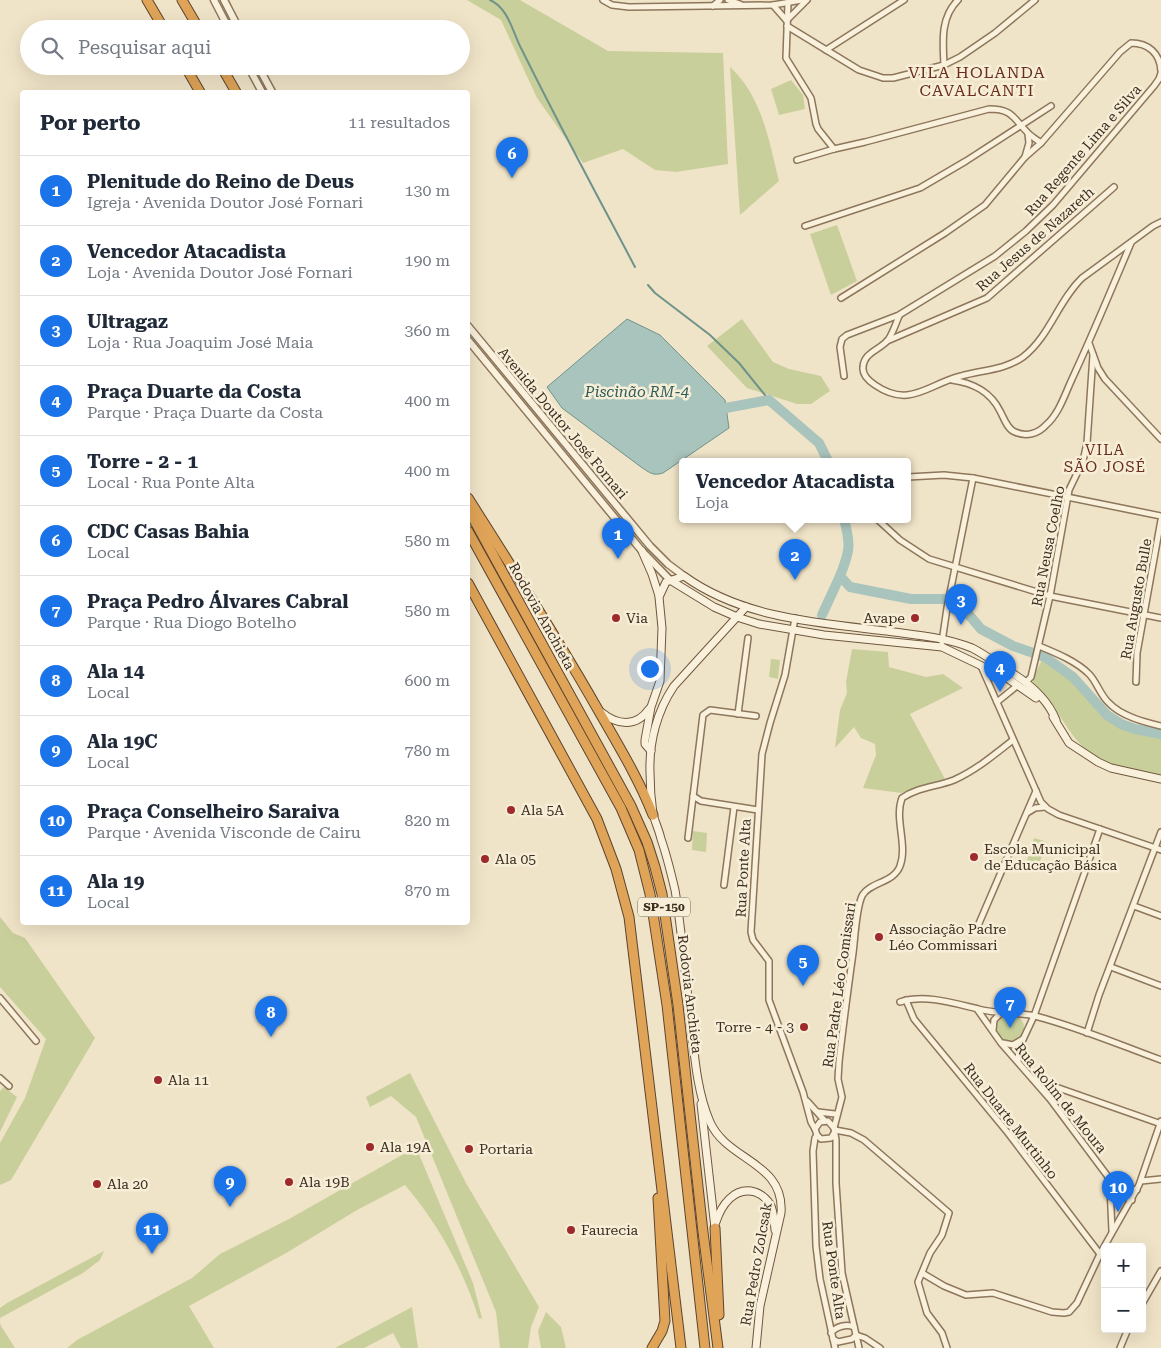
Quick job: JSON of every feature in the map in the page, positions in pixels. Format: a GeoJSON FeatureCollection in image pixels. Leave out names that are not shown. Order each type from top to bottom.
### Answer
{"type":"FeatureCollection","features":[{"type":"Feature","properties":{"kind":"highway"},"geometry":{"type":"LineString","coordinates":[[147,0],[159,20]]}},
{"type":"Feature","properties":{"kind":"highway"},"geometry":{"type":"LineString","coordinates":[[182,0],[194,20]]}},
{"type":"Feature","properties":{"kind":"highway"},"geometry":{"type":"LineString","coordinates":[[190,75],[199,90]]}},
{"type":"Feature","properties":{"kind":"highway"},"geometry":{"type":"LineString","coordinates":[[226,75],[235,90]]}},
{"type":"Feature","properties":{"kind":"highway"},"geometry":{"type":"LineString","coordinates":[[470,501],[545,618],[645,794],[653,815]]}},
{"type":"Feature","properties":{"kind":"highway","name":"Rodovia Anchieta"},"geometry":{"type":"LineString","coordinates":[[470,513],[631,806],[647,842],[655,867],[662,894],[678,1005],[702,1232],[720,1348]]}},
{"type":"Feature","properties":{"kind":"highway","name":"Rodovia Anchieta"},"geometry":{"type":"LineString","coordinates":[[470,536],[622,808],[639,850],[650,894],[667,1005],[705,1348]]}},
{"type":"Feature","properties":{"kind":"highway","name":"SP-150"},"geometry":{"type":"LineString","coordinates":[[470,587],[597,818],[616,869],[629,917],[681,1348]]}},
{"type":"Feature","properties":{"kind":"highway"},"geometry":{"type":"LineString","coordinates":[[652,1348],[662,1331],[664,1321],[658,1212],[658,1146]]}},
{"type":"Feature","properties":{"kind":"highway"},"geometry":{"type":"LineString","coordinates":[[715,1228],[720,1348]]}},
{"type":"Feature","properties":{"kind":"main road"},"geometry":{"type":"LineString","coordinates":[[642,551],[659,597],[662,628],[660,681],[651,707],[645,740],[651,751]]}},
{"type":"Feature","properties":{"kind":"main road"},"geometry":{"type":"LineString","coordinates":[[659,597],[664,585],[670,580],[684,576]]}},
{"type":"Feature","properties":{"kind":"main road","name":"Avenida Doutor José Fornari"},"geometry":{"type":"LineString","coordinates":[[684,576],[712,593],[746,607],[795,618],[972,649],[1027,682],[1051,708],[1056,720]]}},
{"type":"Feature","properties":{"kind":"main road","name":"Avenida Doutor José Fornari"},"geometry":{"type":"LineString","coordinates":[[670,580],[696,598],[736,617],[759,624],[793,630],[942,643]]}},
{"type":"Feature","properties":{"kind":"main road","name":"Rua Pedro Zolcsak"},"geometry":{"type":"LineString","coordinates":[[746,607],[674,686],[661,707],[651,751],[650,784],[653,815],[667,857],[675,892],[697,1072],[708,1116],[714,1129],[726,1143],[766,1172],[776,1185],[781,1200],[760,1306],[756,1348]]}},
{"type":"Feature","properties":{"kind":"main road"},"geometry":{"type":"LineString","coordinates":[[942,643],[1018,685],[1044,706],[1056,720],[1070,743],[1098,762],[1111,768],[1161,779]]}},
{"type":"Feature","properties":{"kind":"main road"},"geometry":{"type":"LineString","coordinates":[[1007,678],[1027,682]]}},
{"type":"Feature","properties":{"kind":"main road"},"geometry":{"type":"LineString","coordinates":[[660,681],[666,686],[674,686]]}},
{"type":"Feature","properties":{"kind":"main road"},"geometry":{"type":"LineString","coordinates":[[598,710],[613,720],[631,722],[642,718],[651,707]]}},
{"type":"Feature","properties":{"kind":"main road"},"geometry":{"type":"LineString","coordinates":[[697,1072],[715,1228]]}},
{"type":"Feature","properties":{"kind":"main road"},"geometry":{"type":"LineString","coordinates":[[715,1228],[722,1209],[730,1198],[740,1192],[751,1191],[765,1197],[771,1205],[775,1235]]}},
{"type":"Feature","properties":{"kind":"street"},"geometry":{"type":"LineString","coordinates":[[214,0],[224,20]]}},
{"type":"Feature","properties":{"kind":"street"},"geometry":{"type":"LineString","coordinates":[[224,0],[234,20]]}},
{"type":"Feature","properties":{"kind":"street"},"geometry":{"type":"LineString","coordinates":[[712,6],[721,0],[727,7]]}},
{"type":"Feature","properties":{"kind":"street"},"geometry":{"type":"LineString","coordinates":[[728,0],[748,6]]}},
{"type":"Feature","properties":{"kind":"street"},"geometry":{"type":"LineString","coordinates":[[606,1],[612,5],[629,7],[727,7],[773,5],[802,0]]}},
{"type":"Feature","properties":{"kind":"street"},"geometry":{"type":"LineString","coordinates":[[788,23],[807,0]]}},
{"type":"Feature","properties":{"kind":"street"},"geometry":{"type":"LineString","coordinates":[[826,50],[904,0]]}},
{"type":"Feature","properties":{"kind":"street"},"geometry":{"type":"LineString","coordinates":[[944,65],[943,30],[948,16],[958,0]]}},
{"type":"Feature","properties":{"kind":"street"},"geometry":{"type":"LineString","coordinates":[[773,5],[788,23],[826,50],[859,70],[883,78],[893,78],[944,65],[974,48],[1035,0]]}},
{"type":"Feature","properties":{"kind":"street"},"geometry":{"type":"LineString","coordinates":[[788,3],[786,58],[809,93],[818,129],[834,149]]}},
{"type":"Feature","properties":{"kind":"street","name":"Rua Regente Lima e Silva"},"geometry":{"type":"LineString","coordinates":[[841,298],[945,233],[985,205],[1025,157],[1041,143],[1120,52],[1131,43],[1141,43],[1157,55],[1161,64],[1159,79],[1058,200],[1026,231],[995,256],[900,315],[847,335],[842,339],[840,348],[844,376]]}},
{"type":"Feature","properties":{"kind":"street"},"geometry":{"type":"LineString","coordinates":[[253,75],[261,90]]}},
{"type":"Feature","properties":{"kind":"street"},"geometry":{"type":"LineString","coordinates":[[263,75],[271,90]]}},
{"type":"Feature","properties":{"kind":"street"},"geometry":{"type":"LineString","coordinates":[[804,226],[920,188],[966,161],[1051,106]]}},
{"type":"Feature","properties":{"kind":"street"},"geometry":{"type":"LineString","coordinates":[[797,160],[988,109],[1003,110],[1012,114],[1028,134],[1041,143]]}},
{"type":"Feature","properties":{"kind":"street"},"geometry":{"type":"LineString","coordinates":[[1025,157],[1029,143],[1028,134]]}},
{"type":"Feature","properties":{"kind":"street","name":"Rua Jesus de Nazareth"},"geometry":{"type":"LineString","coordinates":[[1114,187],[994,293],[981,301],[887,341],[869,354],[864,360],[865,376],[877,386],[896,395],[905,396],[927,390],[948,379],[1004,367],[1021,358],[1048,330],[1074,286],[1092,270],[1161,222]]}},
{"type":"Feature","properties":{"kind":"street"},"geometry":{"type":"LineString","coordinates":[[948,379],[982,389],[1000,410],[1009,427],[1014,432],[1028,435],[1046,426],[1056,412],[1089,342],[1131,243]]}},
{"type":"Feature","properties":{"kind":"street","name":"Rua Jesus de Nazareth"},"geometry":{"type":"LineString","coordinates":[[887,341],[900,315]]}},
{"type":"Feature","properties":{"kind":"street","name":"Avenida Doutor José Fornari"},"geometry":{"type":"LineString","coordinates":[[470,328],[650,546],[668,564],[684,576]]}},
{"type":"Feature","properties":{"kind":"street","name":"Avenida Doutor José Fornari"},"geometry":{"type":"LineString","coordinates":[[470,342],[642,551],[670,580]]}},
{"type":"Feature","properties":{"kind":"street"},"geometry":{"type":"LineString","coordinates":[[1089,342],[1098,368],[1106,379],[1161,439]]}},
{"type":"Feature","properties":{"kind":"street","name":"Rua Neusa Coelho"},"geometry":{"type":"LineString","coordinates":[[1027,682],[1035,662],[1050,596],[1071,485],[1083,460],[1087,443],[1093,355]]}},
{"type":"Feature","properties":{"kind":"street"},"geometry":{"type":"LineString","coordinates":[[911,477],[944,475],[973,478],[1161,518]]}},
{"type":"Feature","properties":{"kind":"street"},"geometry":{"type":"LineString","coordinates":[[942,643],[947,608],[973,478]]}},
{"type":"Feature","properties":{"kind":"street","name":"Rua Augusto Bulle"},"geometry":{"type":"LineString","coordinates":[[1136,682],[1137,653],[1161,518]]}},
{"type":"Feature","properties":{"kind":"street"},"geometry":{"type":"LineString","coordinates":[[881,523],[917,552],[930,559],[956,568],[1050,596],[1161,618]]}},
{"type":"Feature","properties":{"kind":"street"},"geometry":{"type":"LineString","coordinates":[[793,630],[795,618]]}},
{"type":"Feature","properties":{"kind":"street","name":"Rua Ponte Alta"},"geometry":{"type":"LineString","coordinates":[[793,630],[785,675],[764,747],[758,810],[752,936],[769,961],[769,1000],[805,1099],[811,1122],[816,1129]]}},
{"type":"Feature","properties":{"kind":"street"},"geometry":{"type":"LineString","coordinates":[[738,714],[748,638]]}},
{"type":"Feature","properties":{"kind":"street"},"geometry":{"type":"LineString","coordinates":[[1038,648],[1073,662],[1090,675],[1108,703],[1115,708],[1125,714],[1161,726]]}},
{"type":"Feature","properties":{"kind":"street"},"geometry":{"type":"LineString","coordinates":[[981,666],[1041,802],[1045,807],[1059,815],[1158,849]]}},
{"type":"Feature","properties":{"kind":"street"},"geometry":{"type":"LineString","coordinates":[[997,702],[1018,685]]}},
{"type":"Feature","properties":{"kind":"street"},"geometry":{"type":"LineString","coordinates":[[688,838],[703,715],[710,710],[756,716]]}},
{"type":"Feature","properties":{"kind":"street","name":"Rua Padre Léo Comissari"},"geometry":{"type":"LineString","coordinates":[[859,1348],[842,1274],[834,1130],[842,1098],[838,1079],[839,1062],[861,899],[868,889],[891,876],[900,866],[902,841],[900,808],[902,798],[914,790],[951,781],[968,773],[1013,740]]}},
{"type":"Feature","properties":{"kind":"street"},"geometry":{"type":"LineString","coordinates":[[977,928],[1036,790]]}},
{"type":"Feature","properties":{"kind":"street"},"geometry":{"type":"LineString","coordinates":[[693,796],[701,802],[758,810]]}},
{"type":"Feature","properties":{"kind":"street"},"geometry":{"type":"LineString","coordinates":[[724,885],[734,806]]}},
{"type":"Feature","properties":{"kind":"street"},"geometry":{"type":"LineString","coordinates":[[1027,813],[1035,808],[1045,807]]}},
{"type":"Feature","properties":{"kind":"street"},"geometry":{"type":"LineString","coordinates":[[1018,1061],[1018,1050],[1034,1016],[1100,829]]}},
{"type":"Feature","properties":{"kind":"street"},"geometry":{"type":"LineString","coordinates":[[1088,1033],[1099,995],[1158,849],[1161,832]]}},
{"type":"Feature","properties":{"kind":"street"},"geometry":{"type":"LineString","coordinates":[[1134,906],[1161,916]]}},
{"type":"Feature","properties":{"kind":"street"},"geometry":{"type":"LineString","coordinates":[[1111,967],[1161,986]]}},
{"type":"Feature","properties":{"kind":"street"},"geometry":{"type":"LineString","coordinates":[[0,998],[36,1041]]}},
{"type":"Feature","properties":{"kind":"street"},"geometry":{"type":"LineString","coordinates":[[900,1002],[915,998],[927,999],[966,1005],[977,1009],[1034,1016],[1088,1033],[1161,1060]]}},
{"type":"Feature","properties":{"kind":"street","name":"Rua Duarte Murtinho"},"geometry":{"type":"LineString","coordinates":[[906,1000],[911,1013],[918,1023],[1008,1133],[1100,1254]]}},
{"type":"Feature","properties":{"kind":"street","name":"Rua Rolim de Moura"},"geometry":{"type":"LineString","coordinates":[[977,1009],[1001,1042],[1050,1099],[1109,1178],[1123,1188],[1137,1190]]}},
{"type":"Feature","properties":{"kind":"street"},"geometry":{"type":"LineString","coordinates":[[993,1031],[994,1020],[1002,1012]]}},
{"type":"Feature","properties":{"kind":"street"},"geometry":{"type":"LineString","coordinates":[[1021,1014],[1027,1023],[1027,1030]]}},
{"type":"Feature","properties":{"kind":"street"},"geometry":{"type":"LineString","coordinates":[[1001,1042],[1013,1044],[1023,1039]]}},
{"type":"Feature","properties":{"kind":"street"},"geometry":{"type":"LineString","coordinates":[[0,1078],[9,1086]]}},
{"type":"Feature","properties":{"kind":"street"},"geometry":{"type":"LineString","coordinates":[[922,1273],[944,1286],[966,1295],[993,1293],[1052,1312],[1064,1313],[1073,1309],[1100,1254],[1137,1190],[1160,1123],[1033,1079]]}},
{"type":"Feature","properties":{"kind":"street","name":"Rua Ponte Alta"},"geometry":{"type":"LineString","coordinates":[[805,1099],[826,1121]]}},
{"type":"Feature","properties":{"kind":"street"},"geometry":{"type":"LineString","coordinates":[[817,1112],[837,1113]]}},
{"type":"Feature","properties":{"kind":"street"},"geometry":{"type":"LineString","coordinates":[[834,1130],[828,1140],[821,1139],[817,1135],[816,1129],[818,1124],[837,1113]]}},
{"type":"Feature","properties":{"kind":"street"},"geometry":{"type":"LineString","coordinates":[[826,1121],[834,1130],[851,1133],[860,1137],[946,1210],[949,1216],[942,1235],[930,1253],[918,1282],[927,1313],[942,1333],[947,1348]]}},
{"type":"Feature","properties":{"kind":"street","name":"Rua Ponte Alta"},"geometry":{"type":"LineString","coordinates":[[817,1135],[814,1138],[813,1151],[816,1246],[820,1279],[834,1348]]}},
{"type":"Feature","properties":{"kind":"street","name":"Rua Rolim de Moura"},"geometry":{"type":"LineString","coordinates":[[1109,1178],[1112,1232]]}},
{"type":"Feature","properties":{"kind":"street"},"geometry":{"type":"LineString","coordinates":[[1141,1181],[1161,1179]]}},
{"type":"Feature","properties":{"kind":"street"},"geometry":{"type":"LineString","coordinates":[[1110,1186],[1121,1195],[1132,1200]]}},
{"type":"Feature","properties":{"kind":"street"},"geometry":{"type":"LineString","coordinates":[[1146,1297],[1161,1271]]}},
{"type":"Feature","properties":{"kind":"street"},"geometry":{"type":"LineString","coordinates":[[831,1333],[836,1328],[854,1327]]}},
{"type":"Feature","properties":{"kind":"street"},"geometry":{"type":"LineString","coordinates":[[1120,1348],[1126,1333]]}},
{"type":"Feature","properties":{"kind":"street"},"geometry":{"type":"LineString","coordinates":[[833,1339],[838,1342],[852,1339],[856,1335],[865,1338],[880,1348]]}},
{"type":"Feature","properties":{"kind":"green space"},"geometry":{"type":"Polygon","coordinates":[[[467,0],[520,0],[608,51],[723,53],[728,164],[676,172],[655,170],[623,149],[583,163],[537,98],[501,20],[467,0]]]}},
{"type":"Feature","properties":{"kind":"green space"},"geometry":{"type":"Polygon","coordinates":[[[730,67],[750,91],[757,105],[768,135],[779,181],[740,215],[730,67]]]}},
{"type":"Feature","properties":{"kind":"green space"},"geometry":{"type":"Polygon","coordinates":[[[791,80],[803,95],[805,109],[779,115],[771,89],[791,80]]]}},
{"type":"Feature","properties":{"kind":"green space"},"geometry":{"type":"Polygon","coordinates":[[[837,225],[857,281],[831,295],[810,234],[837,225]]]}},
{"type":"Feature","properties":{"kind":"green space"},"geometry":{"type":"Polygon","coordinates":[[[742,319],[773,362],[789,369],[821,376],[830,391],[811,404],[797,404],[747,388],[707,346],[742,319]]]}},
{"type":"Feature","properties":{"kind":"green space"},"geometry":{"type":"Polygon","coordinates":[[[852,649],[888,652],[889,667],[926,677],[943,674],[963,688],[910,714],[945,779],[901,793],[863,788],[876,755],[875,744],[861,738],[854,727],[835,748],[840,710],[847,693],[846,682],[852,649]]]}},
{"type":"Feature","properties":{"kind":"green space"},"geometry":{"type":"Polygon","coordinates":[[[771,659],[780,660],[778,679],[769,677],[771,659]]]}},
{"type":"Feature","properties":{"kind":"green space"},"geometry":{"type":"Polygon","coordinates":[[[1042,659],[1071,678],[1106,716],[1120,724],[1161,737],[1161,777],[1114,765],[1083,747],[1051,704],[1034,687],[1034,678],[1042,659]]]}},
{"type":"Feature","properties":{"kind":"green space"},"geometry":{"type":"Polygon","coordinates":[[[693,831],[707,833],[706,852],[692,850],[693,831]]]}},
{"type":"Feature","properties":{"kind":"green space"},"geometry":{"type":"Polygon","coordinates":[[[1034,838],[1047,842],[1039,864],[1027,860],[1034,838]]]}},
{"type":"Feature","properties":{"kind":"green space"},"geometry":{"type":"Polygon","coordinates":[[[0,917],[13,933],[25,938],[95,1038],[11,1180],[0,1185],[0,1143],[25,1098],[46,1039],[0,987],[0,917]]]}},
{"type":"Feature","properties":{"kind":"green space"},"geometry":{"type":"Polygon","coordinates":[[[1010,1014],[1020,1018],[1024,1028],[1020,1038],[1010,1042],[1000,1038],[996,1028],[1000,1018],[1010,1014]]]}},
{"type":"Feature","properties":{"kind":"green space"},"geometry":{"type":"Polygon","coordinates":[[[410,1073],[466,1183],[539,1307],[531,1327],[528,1348],[500,1348],[496,1312],[416,1117],[391,1096],[370,1107],[366,1097],[410,1073]]]}},
{"type":"Feature","properties":{"kind":"green space"},"geometry":{"type":"Polygon","coordinates":[[[4,1087],[17,1097],[0,1132],[0,1091],[4,1087]]]}},
{"type":"Feature","properties":{"kind":"green space"},"geometry":{"type":"Polygon","coordinates":[[[416,1147],[473,1283],[482,1318],[479,1319],[458,1265],[449,1248],[429,1216],[405,1185],[357,1210],[288,1252],[189,1306],[214,1348],[67,1348],[77,1340],[192,1278],[220,1254],[289,1219],[416,1147]]]}},
{"type":"Feature","properties":{"kind":"green space"},"geometry":{"type":"Polygon","coordinates":[[[104,1251],[100,1260],[83,1273],[0,1318],[0,1308],[7,1303],[104,1251]]]}},
{"type":"Feature","properties":{"kind":"green space"},"geometry":{"type":"Polygon","coordinates":[[[412,1307],[418,1348],[401,1348],[393,1333],[364,1348],[335,1348],[412,1307]]]}},
{"type":"Feature","properties":{"kind":"green space"},"geometry":{"type":"Polygon","coordinates":[[[546,1312],[561,1327],[566,1348],[541,1348],[538,1331],[546,1312]]]}},
{"type":"Feature","properties":{"kind":"green space"},"geometry":{"type":"Polygon","coordinates":[[[0,1323],[1,1326],[15,1348],[0,1348],[0,1323]]]}},
{"type":"Feature","properties":{"kind":"water","name":"Piscinão RM-4"},"geometry":{"type":"Polygon","coordinates":[[[627,319],[660,335],[725,400],[729,428],[685,458],[679,458],[679,462],[663,473],[652,473],[641,467],[562,408],[547,387],[627,319]]]}},
{"type":"Feature","properties":{"kind":"waterway"},"geometry":{"type":"LineString","coordinates":[[490,0],[502,9],[510,22],[550,105],[635,267]]}},
{"type":"Feature","properties":{"kind":"waterway"},"geometry":{"type":"LineString","coordinates":[[648,285],[655,293],[710,335],[739,363],[769,400]]}},
{"type":"Feature","properties":{"kind":"waterway"},"geometry":{"type":"LineString","coordinates":[[715,410],[769,400],[819,443],[826,458]]}},
{"type":"Feature","properties":{"kind":"waterway"},"geometry":{"type":"LineString","coordinates":[[845,523],[848,535],[848,548],[840,576],[850,587],[911,599],[942,599],[958,602],[981,629],[1013,646],[1045,657],[1073,677],[1107,715],[1121,724],[1135,729],[1161,734]]}},
{"type":"Feature","properties":{"kind":"waterway"},"geometry":{"type":"LineString","coordinates":[[822,615],[840,576]]}},
{"type":"Feature","properties":{"kind":"place","name":"CDC Casas Bahia"},"geometry":{"type":"Point","coordinates":[512,178]}},
{"type":"Feature","properties":{"kind":"place","name":"Plenitude do Reino de Deus"},"geometry":{"type":"Point","coordinates":[618,559]}},
{"type":"Feature","properties":{"kind":"place","name":"Vencedor Atacadista"},"geometry":{"type":"Point","coordinates":[795,580]}},
{"type":"Feature","properties":{"kind":"place","name":"Via"},"geometry":{"type":"Point","coordinates":[616,618]}},
{"type":"Feature","properties":{"kind":"place","name":"Avape"},"geometry":{"type":"Point","coordinates":[915,618]}},
{"type":"Feature","properties":{"kind":"place","name":"Ultragaz"},"geometry":{"type":"Point","coordinates":[961,625]}},
{"type":"Feature","properties":{"kind":"place","name":"Praça Duarte da Costa"},"geometry":{"type":"Point","coordinates":[1000,692]}},
{"type":"Feature","properties":{"kind":"place","name":"Ala 5A"},"geometry":{"type":"Point","coordinates":[511,810]}},
{"type":"Feature","properties":{"kind":"place","name":"Escola Municipal de Educação Básica"},"geometry":{"type":"Point","coordinates":[974,857]}},
{"type":"Feature","properties":{"kind":"place","name":"Ala 05"},"geometry":{"type":"Point","coordinates":[485,859]}},
{"type":"Feature","properties":{"kind":"place","name":"Associação Padre Léo Commissari"},"geometry":{"type":"Point","coordinates":[879,937]}},
{"type":"Feature","properties":{"kind":"place","name":"Torre - 2 - 1"},"geometry":{"type":"Point","coordinates":[803,986]}},
{"type":"Feature","properties":{"kind":"place","name":"Torre - 4 - 3"},"geometry":{"type":"Point","coordinates":[804,1027]}},
{"type":"Feature","properties":{"kind":"place","name":"Praça Pedro Álvares Cabral"},"geometry":{"type":"Point","coordinates":[1010,1028]}},
{"type":"Feature","properties":{"kind":"place","name":"Ala 14"},"geometry":{"type":"Point","coordinates":[271,1037]}},
{"type":"Feature","properties":{"kind":"place","name":"Ala 11"},"geometry":{"type":"Point","coordinates":[158,1080]}},
{"type":"Feature","properties":{"kind":"place","name":"Ala 19A"},"geometry":{"type":"Point","coordinates":[370,1147]}},
{"type":"Feature","properties":{"kind":"place","name":"Portaria"},"geometry":{"type":"Point","coordinates":[469,1149]}},
{"type":"Feature","properties":{"kind":"place","name":"Ala 19B"},"geometry":{"type":"Point","coordinates":[289,1182]}},
{"type":"Feature","properties":{"kind":"place","name":"Ala 20"},"geometry":{"type":"Point","coordinates":[97,1184]}},
{"type":"Feature","properties":{"kind":"place","name":"Ala 19C"},"geometry":{"type":"Point","coordinates":[230,1207]}},
{"type":"Feature","properties":{"kind":"place","name":"Praça Conselheiro Saraiva"},"geometry":{"type":"Point","coordinates":[1118,1212]}},
{"type":"Feature","properties":{"kind":"place","name":"Faurecia"},"geometry":{"type":"Point","coordinates":[571,1230]}},
{"type":"Feature","properties":{"kind":"place","name":"Ala 19"},"geometry":{"type":"Point","coordinates":[152,1254]}},
{"type":"Feature","properties":{"kind":"district","name":"VILA HOLANDA CAVALCANTI"},"geometry":{"type":"Point","coordinates":[977,81]}},
{"type":"Feature","properties":{"kind":"district","name":"VILA SÃO JOSÉ"},"geometry":{"type":"Point","coordinates":[1105,458]}}]}
